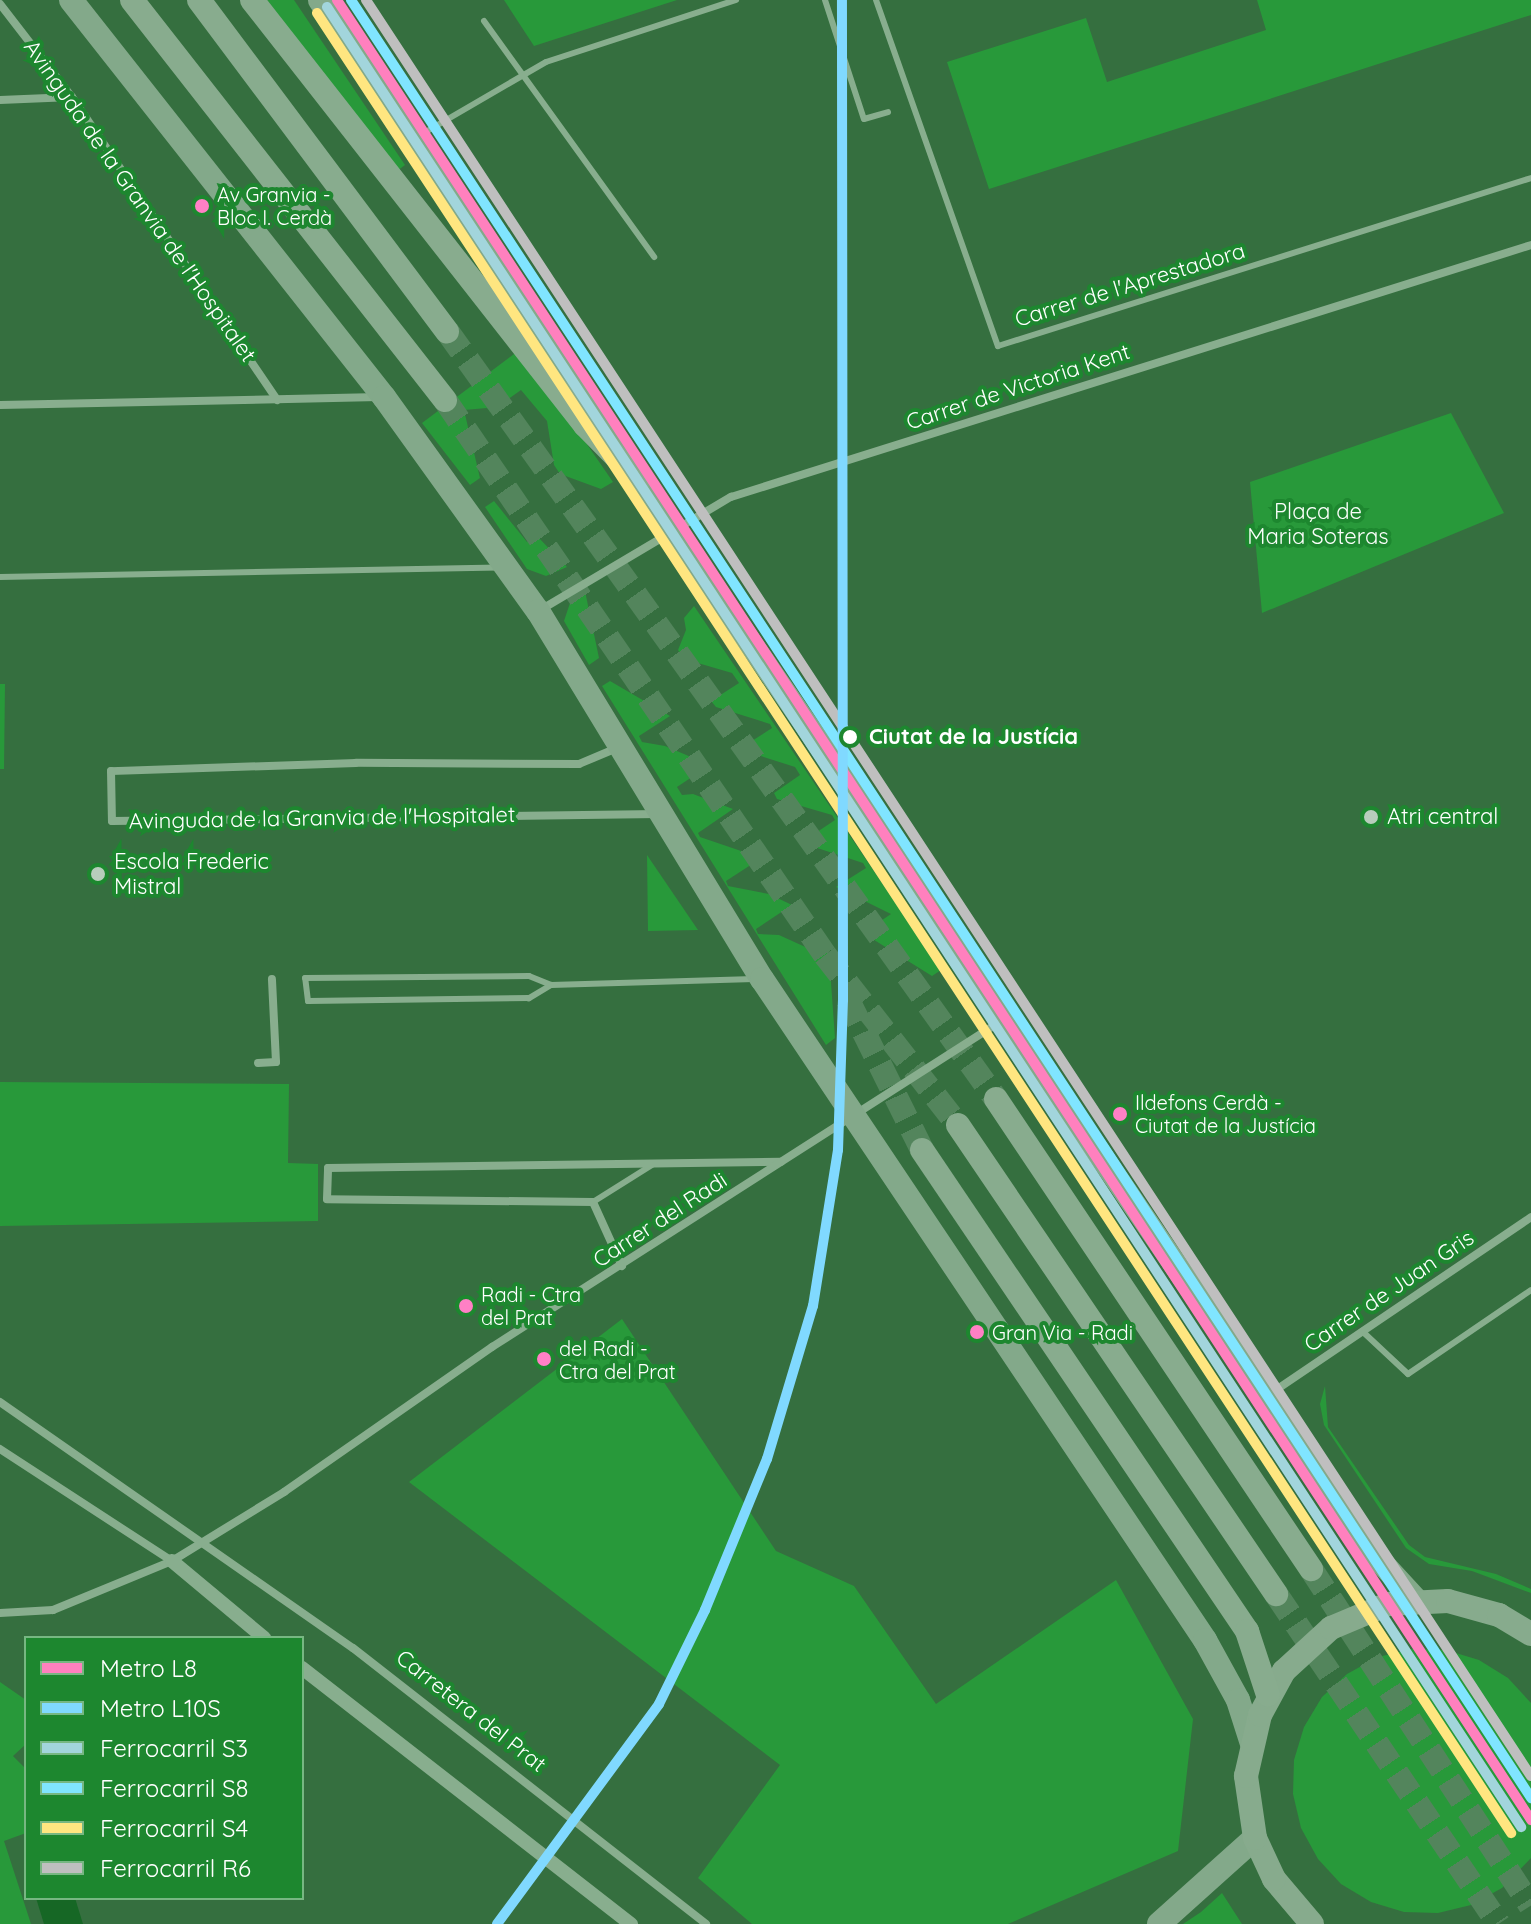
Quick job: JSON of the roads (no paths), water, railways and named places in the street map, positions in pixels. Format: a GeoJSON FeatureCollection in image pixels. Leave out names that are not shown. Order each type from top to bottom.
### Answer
{"type":"FeatureCollection","features":[{"type":"Feature","properties":{"kind":"highway"},"geometry":{"type":"LineString","coordinates":[[132,0],[445,400]]}},
{"type":"Feature","properties":{"kind":"highway"},"geometry":{"type":"LineString","coordinates":[[199,0],[447,331]]}},
{"type":"Feature","properties":{"kind":"highway"},"geometry":{"type":"LineString","coordinates":[[252,0],[585,425],[639,480]]}},
{"type":"Feature","properties":{"kind":"highway"},"geometry":{"type":"LineString","coordinates":[[996,1099],[1311,1569]]}},
{"type":"Feature","properties":{"kind":"highway"},"geometry":{"type":"LineString","coordinates":[[958,1125],[1276,1594]]}},
{"type":"Feature","properties":{"kind":"highway"},"geometry":{"type":"LineString","coordinates":[[922,1150],[1247,1631],[1268,1695]]}},
{"type":"Feature","properties":{"kind":"main road"},"geometry":{"type":"LineString","coordinates":[[71,0],[384,397],[538,611],[762,979],[1205,1640],[1238,1700],[1252,1744]]}},
{"type":"Feature","properties":{"kind":"main road"},"geometry":{"type":"LineString","coordinates":[[320,0],[639,480],[1371,1551],[1417,1601]]}},
{"type":"Feature","properties":{"kind":"main road"},"geometry":{"type":"LineString","coordinates":[[1312,1924],[1274,1879],[1255,1838],[1246,1776],[1252,1744],[1268,1695],[1304,1649],[1331,1628],[1388,1604],[1448,1601],[1499,1615],[1531,1634]]}},
{"type":"Feature","properties":{"kind":"main road"},"geometry":{"type":"LineString","coordinates":[[1159,1924],[1255,1838]]}},
{"type":"Feature","properties":{"kind":"street","name":"Avinguda de la Granvia de l'Hospitalet"},"geometry":{"type":"LineString","coordinates":[[0,4],[72,97],[277,400]]}},
{"type":"Feature","properties":{"kind":"street"},"geometry":{"type":"LineString","coordinates":[[0,100],[72,97]]}},
{"type":"Feature","properties":{"kind":"street","name":"Carrer de Victoria Kent"},"geometry":{"type":"LineString","coordinates":[[538,611],[673,526],[731,497],[1531,245]]}},
{"type":"Feature","properties":{"kind":"street"},"geometry":{"type":"LineString","coordinates":[[0,405],[384,397]]}},
{"type":"Feature","properties":{"kind":"street","name":"Avinguda de la Granvia de l'Hospitalet"},"geometry":{"type":"LineString","coordinates":[[622,747],[579,764],[356,763],[111,771],[112,821],[664,814]]}},
{"type":"Feature","properties":{"kind":"street"},"geometry":{"type":"LineString","coordinates":[[258,1063],[276,1062],[272,979]]}},
{"type":"Feature","properties":{"kind":"street","name":"Carrer del Radi"},"geometry":{"type":"LineString","coordinates":[[0,1613],[53,1610],[172,1561],[492,1347],[854,1118],[1008,1016]]}},
{"type":"Feature","properties":{"kind":"street"},"geometry":{"type":"LineString","coordinates":[[622,1266],[593,1202],[327,1199],[328,1168],[782,1162]]}},
{"type":"Feature","properties":{"kind":"street","name":"Carrer de Juan Gris"},"geometry":{"type":"LineString","coordinates":[[1267,1396],[1531,1217]]}},
{"type":"Feature","properties":{"kind":"street","name":"Carretera del Prat"},"geometry":{"type":"LineString","coordinates":[[0,1402],[365,1657],[706,1924]]}},
{"type":"Feature","properties":{"kind":"street"},"geometry":{"type":"LineString","coordinates":[[0,1449],[172,1561],[262,1636]]}},
{"type":"Feature","properties":{"kind":"street"},"geometry":{"type":"LineString","coordinates":[[304,1670],[631,1924]]}},
{"type":"Feature","properties":{"kind":"lane"},"geometry":{"type":"LineString","coordinates":[[414,139],[546,62],[736,0]]}},
{"type":"Feature","properties":{"kind":"lane"},"geometry":{"type":"LineString","coordinates":[[825,0],[864,119],[888,112]]}},
{"type":"Feature","properties":{"kind":"lane","name":"Carrer de l'Aprestadora"},"geometry":{"type":"LineString","coordinates":[[876,0],[998,346],[1531,178]]}},
{"type":"Feature","properties":{"kind":"lane"},"geometry":{"type":"LineString","coordinates":[[484,21],[654,257]]}},
{"type":"Feature","properties":{"kind":"lane"},"geometry":{"type":"LineString","coordinates":[[0,577],[507,567]]}},
{"type":"Feature","properties":{"kind":"lane"},"geometry":{"type":"LineString","coordinates":[[551,985],[529,998],[308,1001],[305,978],[529,976],[551,985],[762,979]]}},
{"type":"Feature","properties":{"kind":"lane"},"geometry":{"type":"LineString","coordinates":[[593,1202],[652,1165]]}},
{"type":"Feature","properties":{"kind":"lane"},"geometry":{"type":"LineString","coordinates":[[1362,1331],[1408,1374],[1531,1290]]}},
{"type":"Feature","properties":{"kind":"tunnel"},"geometry":{"type":"LineString","coordinates":[[447,331],[996,1099]]}},
{"type":"Feature","properties":{"kind":"tunnel"},"geometry":{"type":"LineString","coordinates":[[445,400],[825,955],[958,1125]]}},
{"type":"Feature","properties":{"kind":"tunnel"},"geometry":{"type":"LineString","coordinates":[[848,1000],[922,1150]]}},
{"type":"Feature","properties":{"kind":"tunnel"},"geometry":{"type":"LineString","coordinates":[[1311,1569],[1531,1906]]}},
{"type":"Feature","properties":{"kind":"tunnel"},"geometry":{"type":"LineString","coordinates":[[1276,1594],[1499,1924]]}},
{"type":"Feature","properties":{"kind":"metro line","name":"L8"},"geometry":{"type":"LineString","coordinates":[[337,0],[1531,1820]]}},
{"type":"Feature","properties":{"kind":"metro line","name":"L10S"},"geometry":{"type":"LineString","coordinates":[[497,1924],[659,1704],[705,1610],[767,1459],[813,1306],[838,1150],[843,1000],[842,0]]}},
{"type":"Feature","properties":{"kind":"rail line","name":"S8"},"geometry":{"type":"LineString","coordinates":[[351,0],[1531,1798]]}},
{"type":"Feature","properties":{"kind":"rail line","name":"R6"},"geometry":{"type":"LineString","coordinates":[[366,0],[1531,1776]]}},
{"type":"Feature","properties":{"kind":"rail line","name":"S3"},"geometry":{"type":"LineString","coordinates":[[327,7],[1521,1827]]}},
{"type":"Feature","properties":{"kind":"rail line","name":"S4"},"geometry":{"type":"LineString","coordinates":[[317,13],[1511,1833]]}},
{"type":"Feature","properties":{"kind":"place","name":"Av Granvia - Bloc I. Cerdà"},"geometry":{"type":"Point","coordinates":[202,206]}},
{"type":"Feature","properties":{"kind":"place","name":"Ciutat de la Justícia"},"geometry":{"type":"Point","coordinates":[850,737]}},
{"type":"Feature","properties":{"kind":"place","name":"Atri central"},"geometry":{"type":"Point","coordinates":[1371,817]}},
{"type":"Feature","properties":{"kind":"place","name":"Escola Frederic Mistral"},"geometry":{"type":"Point","coordinates":[98,874]}},
{"type":"Feature","properties":{"kind":"place","name":"Ildefons Cerdà - Ciutat de la Justícia"},"geometry":{"type":"Point","coordinates":[1120,1114]}},
{"type":"Feature","properties":{"kind":"place","name":"Radi - Ctra del Prat"},"geometry":{"type":"Point","coordinates":[466,1306]}},
{"type":"Feature","properties":{"kind":"place","name":"Gran Via - Radi"},"geometry":{"type":"Point","coordinates":[977,1332]}},
{"type":"Feature","properties":{"kind":"place","name":"del Radi - Ctra del Prat"},"geometry":{"type":"Point","coordinates":[544,1359]}},
{"type":"Feature","properties":{"kind":"park label","name":"Plaça de Maria Soteras"},"geometry":{"type":"Point","coordinates":[1318,524]}}]}
